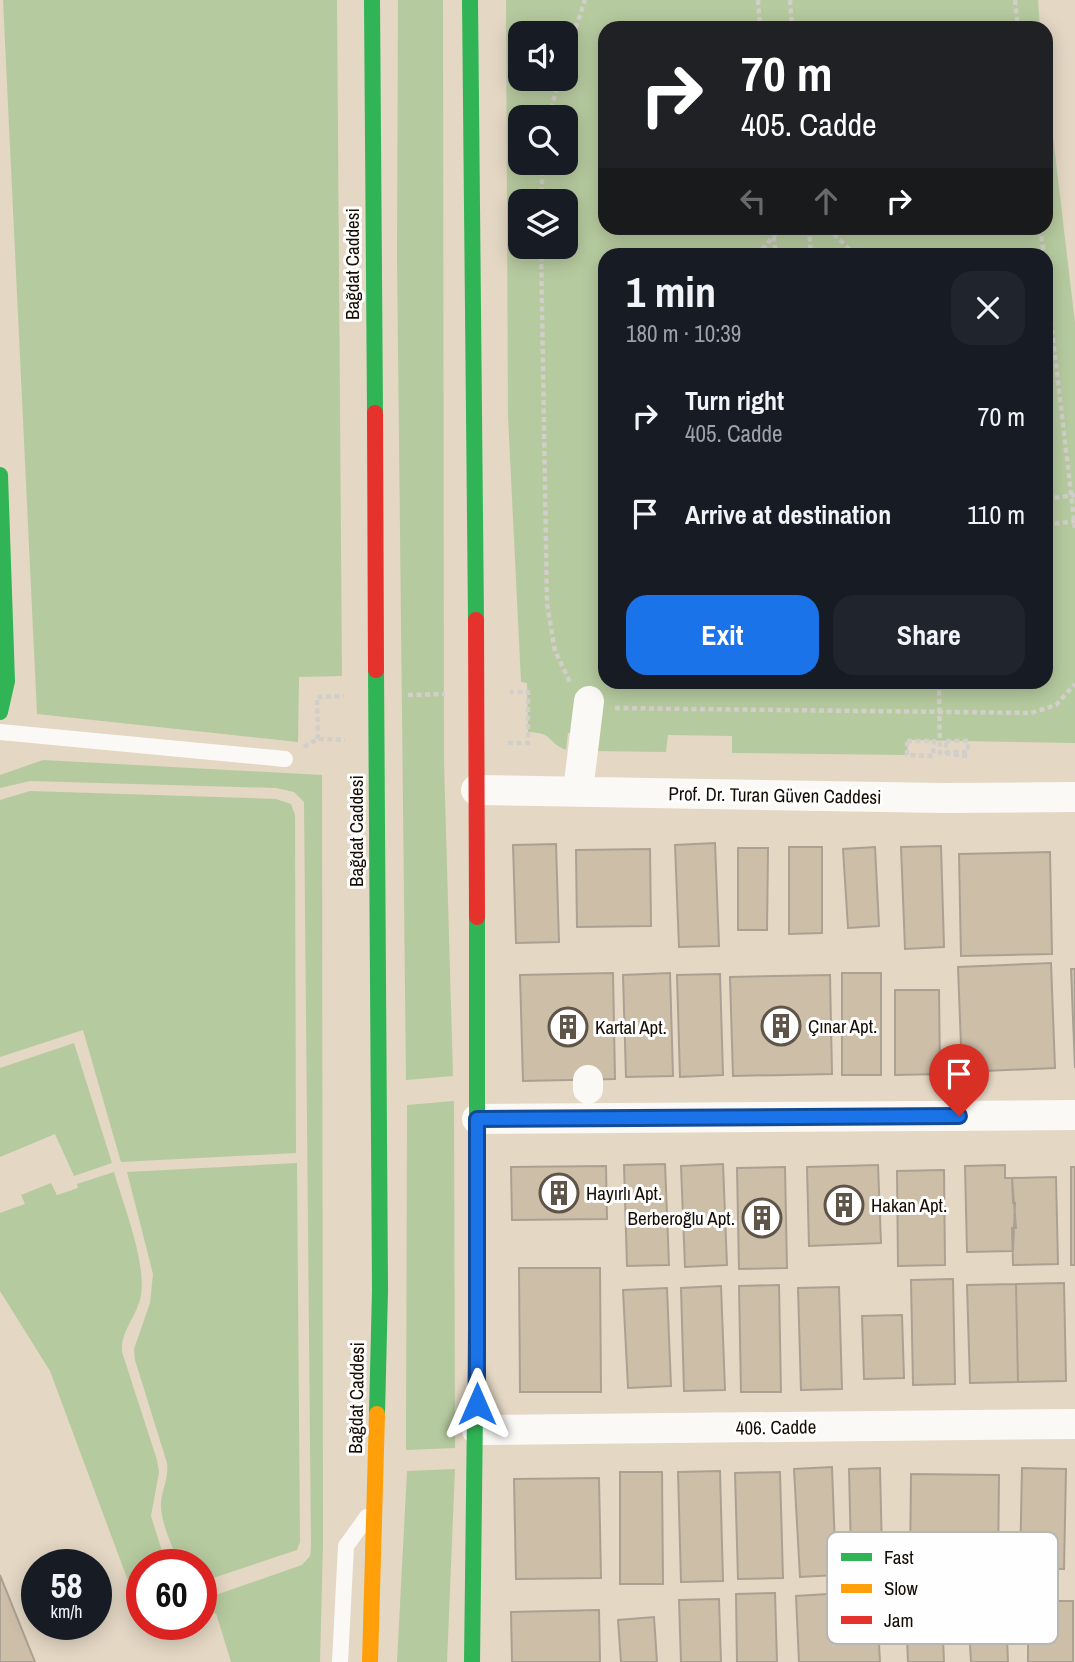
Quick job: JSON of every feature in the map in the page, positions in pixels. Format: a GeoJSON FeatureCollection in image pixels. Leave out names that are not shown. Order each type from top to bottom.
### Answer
{"type":"FeatureCollection","features":[{"type":"Feature","properties":{"kind":"main road","name":"Bağdat Caddesi"},"geometry":{"type":"LineString","coordinates":[[370,1662],[380,1290],[372,0]]}},
{"type":"Feature","properties":{"kind":"main road"},"geometry":{"type":"LineString","coordinates":[[470,0],[477,1119],[477,1430],[471,1662]]}},
{"type":"Feature","properties":{"kind":"main road"},"geometry":{"type":"LineString","coordinates":[[0,475],[7,681],[0,712]]}},
{"type":"Feature","properties":{"kind":"street"},"geometry":{"type":"LineString","coordinates":[[578,792],[589,701]]}},
{"type":"Feature","properties":{"kind":"street","name":"Prof. Dr. Turan Güven Caddesi"},"geometry":{"type":"LineString","coordinates":[[476,790],[944,798],[1075,797]]}},
{"type":"Feature","properties":{"kind":"street"},"geometry":{"type":"LineString","coordinates":[[477,1119],[1075,1115]]}},
{"type":"Feature","properties":{"kind":"street","name":"406. Cadde"},"geometry":{"type":"LineString","coordinates":[[477,1430],[1075,1424]]}},
{"type":"Feature","properties":{"kind":"lane"},"geometry":{"type":"LineString","coordinates":[[0,732],[285,759]]}},
{"type":"Feature","properties":{"kind":"lane"},"geometry":{"type":"LineString","coordinates":[[340,1662],[346,1546],[350,1536],[375,1507]]}},
{"type":"Feature","properties":{"kind":"path"},"geometry":{"type":"LineString","coordinates":[[578,21],[585,0]]}},
{"type":"Feature","properties":{"kind":"path"},"geometry":{"type":"LineString","coordinates":[[758,0],[760,21]]}},
{"type":"Feature","properties":{"kind":"path"},"geometry":{"type":"LineString","coordinates":[[790,0],[792,21]]}},
{"type":"Feature","properties":{"kind":"path"},"geometry":{"type":"LineString","coordinates":[[1015,0],[1017,21]]}},
{"type":"Feature","properties":{"kind":"path"},"geometry":{"type":"LineString","coordinates":[[835,235],[848,248]]}},
{"type":"Feature","properties":{"kind":"path"},"geometry":{"type":"LineString","coordinates":[[541,259],[550,631],[564,673],[589,701],[617,708],[1031,713],[1056,705],[1075,684]]}},
{"type":"Feature","properties":{"kind":"path"},"geometry":{"type":"LineString","coordinates":[[1053,335],[1075,528]]}},
{"type":"Feature","properties":{"kind":"path"},"geometry":{"type":"LineString","coordinates":[[1053,498],[1073,496]]}},
{"type":"Feature","properties":{"kind":"path"},"geometry":{"type":"LineString","coordinates":[[1053,523],[1075,521]]}},
{"type":"Feature","properties":{"kind":"path"},"geometry":{"type":"LineString","coordinates":[[939,689],[940,753],[968,756]]}},
{"type":"Feature","properties":{"kind":"path"},"geometry":{"type":"LineString","coordinates":[[502,693],[528,692],[528,732]]}},
{"type":"Feature","properties":{"kind":"path"},"geometry":{"type":"LineString","coordinates":[[396,695],[449,694]]}},
{"type":"Feature","properties":{"kind":"path"},"geometry":{"type":"LineString","coordinates":[[318,739],[317,697],[356,696]]}},
{"type":"Feature","properties":{"kind":"path"},"geometry":{"type":"LineString","coordinates":[[907,741],[934,741],[933,756],[907,755],[907,741]]}},
{"type":"Feature","properties":{"kind":"path"},"geometry":{"type":"LineString","coordinates":[[946,741],[968,741],[968,752],[946,752],[946,741]]}},
{"type":"Feature","properties":{"kind":"green space"},"geometry":{"type":"Polygon","coordinates":[[[3,0],[337,0],[342,676],[299,677],[298,742],[37,714],[3,0]]]}},
{"type":"Feature","properties":{"kind":"green space"},"geometry":{"type":"Polygon","coordinates":[[[398,0],[443,0],[444,762],[453,1076],[406,1080],[397,257],[398,0]]]}},
{"type":"Feature","properties":{"kind":"green space"},"geometry":{"type":"Polygon","coordinates":[[[506,0],[1038,0],[1040,21],[598,21],[598,235],[1053,235],[1053,137],[1075,323],[1075,743],[908,740],[907,755],[732,753],[732,736],[668,735],[666,752],[592,751],[594,733],[568,733],[566,750],[543,734],[528,732],[527,683],[521,682],[508,416],[506,0]]]}},
{"type":"Feature","properties":{"kind":"green space"},"geometry":{"type":"Polygon","coordinates":[[[43,760],[322,775],[323,1544],[320,1662],[231,1662],[217,1616],[217,1594],[302,1565],[310,1556],[311,1547],[304,802],[294,792],[276,788],[30,781],[0,788],[0,775],[43,760]]]}},
{"type":"Feature","properties":{"kind":"green space"},"geometry":{"type":"Polygon","coordinates":[[[30,791],[276,799],[291,804],[295,815],[296,1153],[121,1162],[83,1030],[0,1057],[0,800],[30,791]]]}},
{"type":"Feature","properties":{"kind":"green space"},"geometry":{"type":"Polygon","coordinates":[[[74,1043],[112,1163],[74,1176],[55,1134],[0,1157],[0,1068],[74,1043]]]}},
{"type":"Feature","properties":{"kind":"green space"},"geometry":{"type":"Polygon","coordinates":[[[454,1101],[455,1448],[406,1450],[407,1105],[454,1101]]]}},
{"type":"Feature","properties":{"kind":"green space"},"geometry":{"type":"Polygon","coordinates":[[[297,1163],[300,1542],[297,1550],[217,1577],[217,1549],[173,1549],[163,1518],[161,1503],[167,1463],[134,1349],[150,1303],[153,1274],[127,1172],[297,1163]]]}},
{"type":"Feature","properties":{"kind":"green space"},"geometry":{"type":"Polygon","coordinates":[[[114,1172],[133,1234],[142,1281],[141,1295],[124,1337],[122,1352],[157,1460],[159,1472],[151,1516],[161,1549],[126,1549],[126,1575],[50,1371],[0,1291],[0,1213],[25,1204],[21,1195],[51,1183],[57,1195],[78,1188],[77,1184],[114,1172]]]}},
{"type":"Feature","properties":{"kind":"green space"},"geometry":{"type":"Polygon","coordinates":[[[455,1469],[447,1662],[397,1662],[407,1471],[455,1469]]]}},
{"type":"Feature","properties":{"kind":"building"},"geometry":{"type":"Polygon","coordinates":[[[715,843],[719,946],[679,947],[675,845],[715,843]]]}},
{"type":"Feature","properties":{"kind":"building"},"geometry":{"type":"Polygon","coordinates":[[[556,844],[559,942],[516,943],[513,845],[556,844]]]}},
{"type":"Feature","properties":{"kind":"building"},"geometry":{"type":"Polygon","coordinates":[[[941,846],[944,947],[905,949],[901,847],[941,846]]]}},
{"type":"Feature","properties":{"kind":"building"},"geometry":{"type":"Polygon","coordinates":[[[789,847],[822,847],[822,933],[789,934],[789,847]]]}},
{"type":"Feature","properties":{"kind":"building"},"geometry":{"type":"Polygon","coordinates":[[[875,847],[879,926],[848,928],[843,849],[875,847]]]}},
{"type":"Feature","properties":{"kind":"building"},"geometry":{"type":"Polygon","coordinates":[[[738,848],[768,848],[767,930],[738,930],[738,848]]]}},
{"type":"Feature","properties":{"kind":"building"},"geometry":{"type":"Polygon","coordinates":[[[650,849],[651,926],[577,927],[576,850],[650,849]]]}},
{"type":"Feature","properties":{"kind":"building"},"geometry":{"type":"Polygon","coordinates":[[[1050,852],[1052,954],[961,956],[959,854],[1050,852]]]}},
{"type":"Feature","properties":{"kind":"building"},"geometry":{"type":"Polygon","coordinates":[[[1051,963],[1055,1068],[962,1072],[958,967],[1051,963]]]}},
{"type":"Feature","properties":{"kind":"building"},"geometry":{"type":"Polygon","coordinates":[[[1071,969],[1075,969],[1075,1068],[1071,969]]]}},
{"type":"Feature","properties":{"kind":"building","name":"Kartal Apt."},"geometry":{"type":"Polygon","coordinates":[[[613,973],[615,1079],[523,1081],[520,975],[613,973]]]}},
{"type":"Feature","properties":{"kind":"building"},"geometry":{"type":"Polygon","coordinates":[[[670,973],[673,1076],[626,1077],[623,975],[670,973]]]}},
{"type":"Feature","properties":{"kind":"building"},"geometry":{"type":"Polygon","coordinates":[[[842,973],[881,973],[881,1075],[842,1075],[842,973]]]}},
{"type":"Feature","properties":{"kind":"building"},"geometry":{"type":"Polygon","coordinates":[[[720,974],[723,1075],[680,1077],[677,975],[720,974]]]}},
{"type":"Feature","properties":{"kind":"building","name":"Çınar Apt."},"geometry":{"type":"Polygon","coordinates":[[[830,975],[832,1074],[733,1076],[730,977],[830,975]]]}},
{"type":"Feature","properties":{"kind":"building"},"geometry":{"type":"Polygon","coordinates":[[[895,990],[939,990],[940,1074],[895,1075],[895,990]]]}},
{"type":"Feature","properties":{"kind":"building"},"geometry":{"type":"Polygon","coordinates":[[[665,1164],[669,1265],[627,1266],[624,1165],[665,1164]]]}},
{"type":"Feature","properties":{"kind":"building"},"geometry":{"type":"Polygon","coordinates":[[[723,1164],[727,1265],[685,1267],[681,1166],[723,1164]]]}},
{"type":"Feature","properties":{"kind":"building","name":"Hakan Apt."},"geometry":{"type":"Polygon","coordinates":[[[878,1165],[881,1243],[809,1246],[807,1167],[878,1165]]]}},
{"type":"Feature","properties":{"kind":"building"},"geometry":{"type":"Polygon","coordinates":[[[1005,1165],[1005,1178],[1012,1178],[1015,1203],[1013,1251],[967,1252],[965,1166],[1005,1165]]]}},
{"type":"Feature","properties":{"kind":"building","name":"Hayırlı Apt."},"geometry":{"type":"Polygon","coordinates":[[[606,1166],[607,1219],[512,1220],[511,1167],[606,1166]]]}},
{"type":"Feature","properties":{"kind":"building","name":"Berberoğlu Apt."},"geometry":{"type":"Polygon","coordinates":[[[785,1167],[787,1268],[739,1269],[737,1168],[785,1167]]]}},
{"type":"Feature","properties":{"kind":"building"},"geometry":{"type":"Polygon","coordinates":[[[1071,1167],[1075,1167],[1075,1265],[1071,1265],[1071,1167]]]}},
{"type":"Feature","properties":{"kind":"building"},"geometry":{"type":"Polygon","coordinates":[[[944,1170],[945,1265],[898,1266],[897,1171],[944,1170]]]}},
{"type":"Feature","properties":{"kind":"building"},"geometry":{"type":"Polygon","coordinates":[[[1056,1177],[1058,1264],[1013,1265],[1012,1228],[1016,1228],[1012,1178],[1056,1177]]]}},
{"type":"Feature","properties":{"kind":"building"},"geometry":{"type":"Polygon","coordinates":[[[519,1268],[600,1268],[601,1392],[520,1392],[519,1268]]]}},
{"type":"Feature","properties":{"kind":"building"},"geometry":{"type":"Polygon","coordinates":[[[953,1279],[955,1384],[913,1385],[911,1280],[953,1279]]]}},
{"type":"Feature","properties":{"kind":"building"},"geometry":{"type":"Polygon","coordinates":[[[1064,1283],[1066,1381],[1018,1382],[1016,1284],[1064,1283]]]}},
{"type":"Feature","properties":{"kind":"building"},"geometry":{"type":"Polygon","coordinates":[[[1016,1284],[1018,1382],[970,1383],[967,1285],[1016,1284]]]}},
{"type":"Feature","properties":{"kind":"building"},"geometry":{"type":"Polygon","coordinates":[[[779,1285],[781,1392],[741,1392],[739,1286],[779,1285]]]}},
{"type":"Feature","properties":{"kind":"building"},"geometry":{"type":"Polygon","coordinates":[[[721,1286],[725,1390],[684,1391],[681,1288],[721,1286]]]}},
{"type":"Feature","properties":{"kind":"building"},"geometry":{"type":"Polygon","coordinates":[[[839,1287],[842,1389],[801,1390],[798,1288],[839,1287]]]}},
{"type":"Feature","properties":{"kind":"building"},"geometry":{"type":"Polygon","coordinates":[[[667,1288],[671,1386],[628,1388],[623,1290],[667,1288]]]}},
{"type":"Feature","properties":{"kind":"building"},"geometry":{"type":"Polygon","coordinates":[[[902,1315],[904,1378],[864,1379],[862,1316],[902,1315]]]}},
{"type":"Feature","properties":{"kind":"building"},"geometry":{"type":"Polygon","coordinates":[[[832,1467],[834,1532],[827,1532],[827,1576],[800,1577],[794,1469],[832,1467]]]}},
{"type":"Feature","properties":{"kind":"building"},"geometry":{"type":"Polygon","coordinates":[[[880,1468],[882,1532],[850,1532],[849,1469],[880,1468]]]}},
{"type":"Feature","properties":{"kind":"building"},"geometry":{"type":"Polygon","coordinates":[[[1022,1468],[1066,1469],[1064,1569],[1058,1569],[1058,1532],[1021,1532],[1022,1468]]]}},
{"type":"Feature","properties":{"kind":"building"},"geometry":{"type":"Polygon","coordinates":[[[720,1471],[723,1581],[681,1582],[678,1472],[720,1471]]]}},
{"type":"Feature","properties":{"kind":"building"},"geometry":{"type":"Polygon","coordinates":[[[620,1472],[662,1472],[663,1584],[620,1584],[620,1472]]]}},
{"type":"Feature","properties":{"kind":"building"},"geometry":{"type":"Polygon","coordinates":[[[780,1472],[783,1578],[738,1579],[735,1473],[780,1472]]]}},
{"type":"Feature","properties":{"kind":"building"},"geometry":{"type":"Polygon","coordinates":[[[911,1474],[999,1475],[998,1532],[910,1532],[911,1474]]]}},
{"type":"Feature","properties":{"kind":"building"},"geometry":{"type":"Polygon","coordinates":[[[599,1478],[601,1578],[516,1579],[514,1479],[599,1478]]]}},
{"type":"Feature","properties":{"kind":"building"},"geometry":{"type":"Polygon","coordinates":[[[0,1575],[21,1627],[21,1640],[26,1640],[35,1662],[0,1662],[0,1575]]]}},
{"type":"Feature","properties":{"kind":"building"},"geometry":{"type":"Polygon","coordinates":[[[775,1593],[777,1662],[737,1662],[736,1594],[775,1593]]]}},
{"type":"Feature","properties":{"kind":"building"},"geometry":{"type":"Polygon","coordinates":[[[827,1594],[827,1644],[879,1644],[880,1662],[799,1662],[796,1596],[827,1594]]]}},
{"type":"Feature","properties":{"kind":"building"},"geometry":{"type":"Polygon","coordinates":[[[719,1599],[721,1662],[681,1662],[679,1600],[719,1599]]]}},
{"type":"Feature","properties":{"kind":"building"},"geometry":{"type":"Polygon","coordinates":[[[1058,1601],[1073,1601],[1073,1662],[1028,1662],[1028,1644],[1058,1644],[1058,1601]]]}},
{"type":"Feature","properties":{"kind":"building"},"geometry":{"type":"Polygon","coordinates":[[[599,1610],[600,1662],[512,1662],[511,1612],[599,1610]]]}},
{"type":"Feature","properties":{"kind":"building"},"geometry":{"type":"Polygon","coordinates":[[[654,1617],[657,1662],[621,1662],[618,1620],[654,1617]]]}},
{"type":"Feature","properties":{"kind":"building"},"geometry":{"type":"Polygon","coordinates":[[[907,1644],[943,1644],[944,1662],[908,1662],[907,1644]]]}},
{"type":"Feature","properties":{"kind":"building"},"geometry":{"type":"Polygon","coordinates":[[[970,1644],[1007,1644],[1008,1662],[971,1662],[970,1644]]]}},
{"type":"Feature","properties":{"kind":"traffic: fast"},"geometry":{"type":"LineString","coordinates":[[372,0],[375,413]]}},
{"type":"Feature","properties":{"kind":"traffic: fast"},"geometry":{"type":"LineString","coordinates":[[470,0],[476,620]]}},
{"type":"Feature","properties":{"kind":"traffic: fast"},"geometry":{"type":"LineString","coordinates":[[0,475],[7,681],[0,712]]}},
{"type":"Feature","properties":{"kind":"traffic: fast"},"geometry":{"type":"LineString","coordinates":[[376,670],[380,1290],[377,1414]]}},
{"type":"Feature","properties":{"kind":"traffic: fast"},"geometry":{"type":"LineString","coordinates":[[472,1662],[477,1246],[477,917]]}},
{"type":"Feature","properties":{"kind":"traffic: slow"},"geometry":{"type":"LineString","coordinates":[[370,1662],[377,1414]]}},
{"type":"Feature","properties":{"kind":"traffic: jam"},"geometry":{"type":"LineString","coordinates":[[375,413],[376,670]]}},
{"type":"Feature","properties":{"kind":"traffic: jam"},"geometry":{"type":"LineString","coordinates":[[476,620],[477,917]]}},
{"type":"Feature","properties":{"kind":"place","name":"Çınar Apt."},"geometry":{"type":"Point","coordinates":[781,1026]}},
{"type":"Feature","properties":{"kind":"place","name":"Kartal Apt."},"geometry":{"type":"Point","coordinates":[568,1027]}},
{"type":"Feature","properties":{"kind":"place","name":"Hayırlı Apt."},"geometry":{"type":"Point","coordinates":[559,1193]}},
{"type":"Feature","properties":{"kind":"place","name":"Hakan Apt."},"geometry":{"type":"Point","coordinates":[844,1205]}},
{"type":"Feature","properties":{"kind":"place","name":"Berberoğlu Apt."},"geometry":{"type":"Point","coordinates":[762,1218]}},
{"type":"Feature","properties":{"kind":"route"},"geometry":{"type":"LineString","coordinates":[[477,1404],[477,1119],[959,1116]]}}]}
